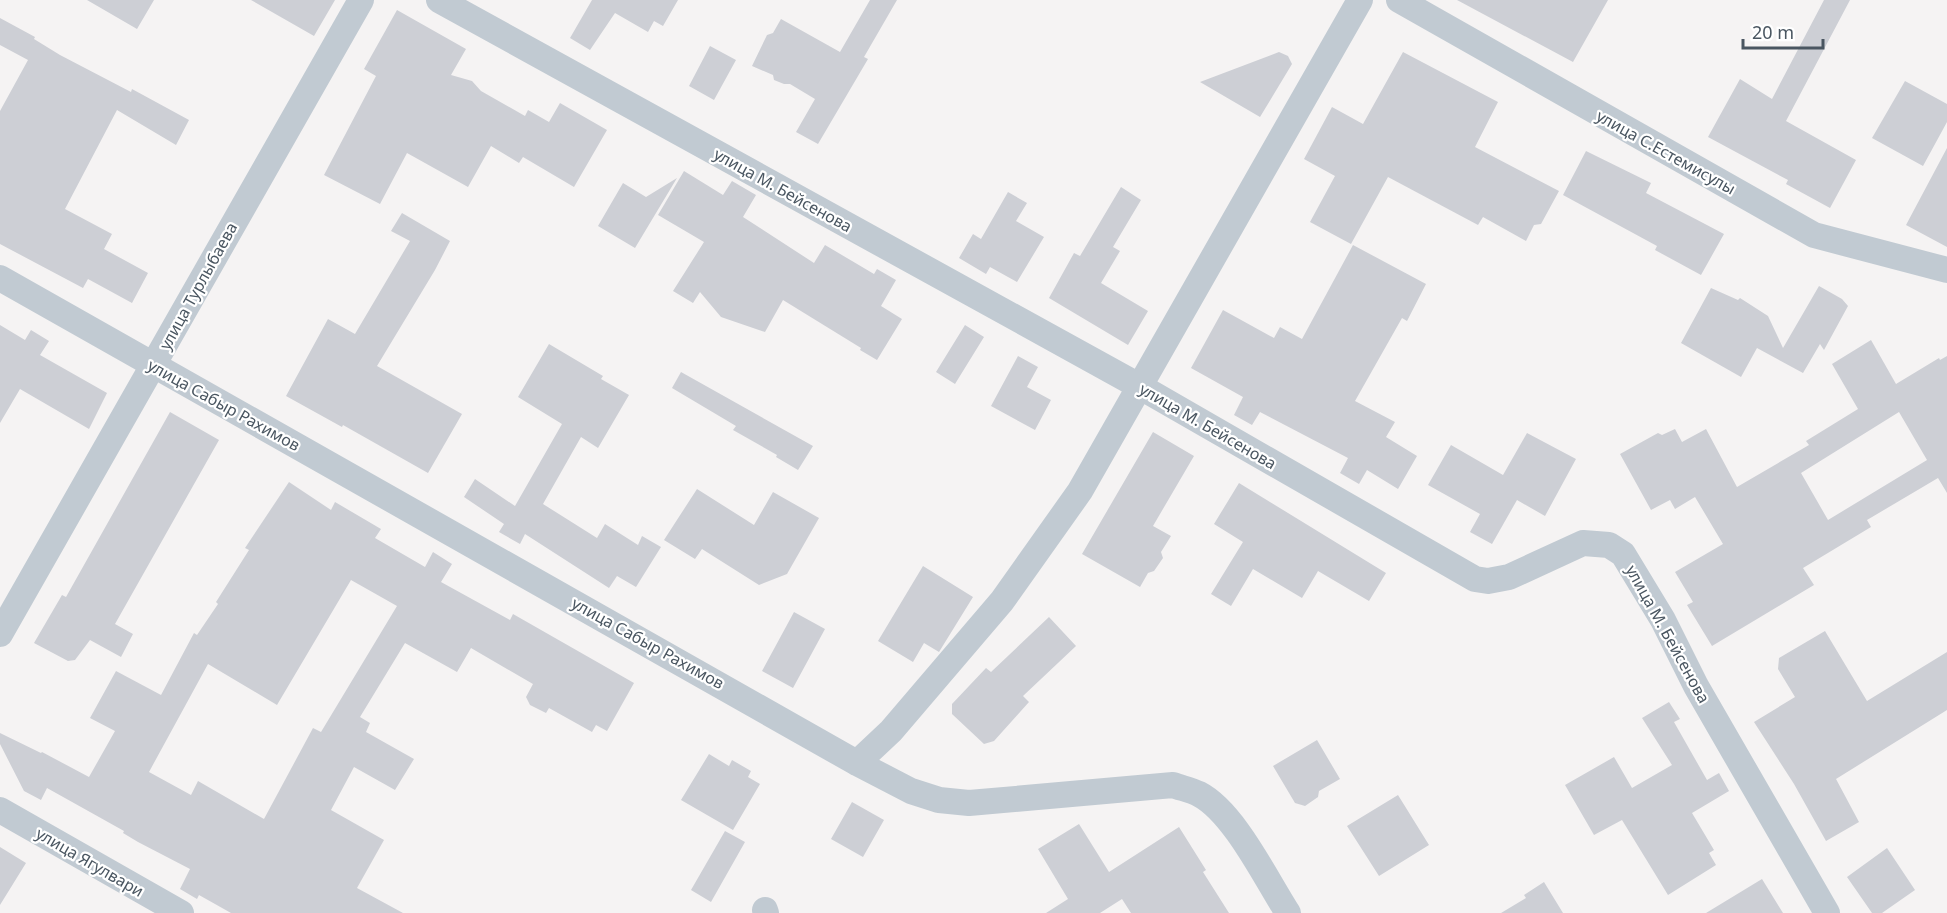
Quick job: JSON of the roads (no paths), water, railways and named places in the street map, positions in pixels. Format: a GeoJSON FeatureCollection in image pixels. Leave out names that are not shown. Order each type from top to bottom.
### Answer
{"type":"FeatureCollection","features":[{"type":"Feature","properties":{"kind":"street","name":"улица Турлыбаева"},"geometry":{"type":"LineString","coordinates":[[0,634],[361,0]]}},
{"type":"Feature","properties":{"kind":"street","name":"улица М. Бейсенова"},"geometry":{"type":"LineString","coordinates":[[439,0],[1140,386],[1475,579],[1488,581],[1509,577],[1583,543],[1609,545],[1623,554],[1663,620],[1696,686],[1827,913]]}},
{"type":"Feature","properties":{"kind":"street"},"geometry":{"type":"LineString","coordinates":[[857,763],[891,731],[1002,601],[1080,491],[1360,0]]}},
{"type":"Feature","properties":{"kind":"street","name":"улица С.Естемисулы"},"geometry":{"type":"LineString","coordinates":[[1399,0],[1814,235],[1947,270]]}},
{"type":"Feature","properties":{"kind":"street","name":"улица Сабыр Рахимов"},"geometry":{"type":"LineString","coordinates":[[0,278],[857,763],[910,790],[939,800],[969,803],[1173,785],[1198,793],[1230,820],[1288,913]]}},
{"type":"Feature","properties":{"kind":"street","name":"улица Ягулвари"},"geometry":{"type":"LineString","coordinates":[[0,810],[180,913]]}}]}
